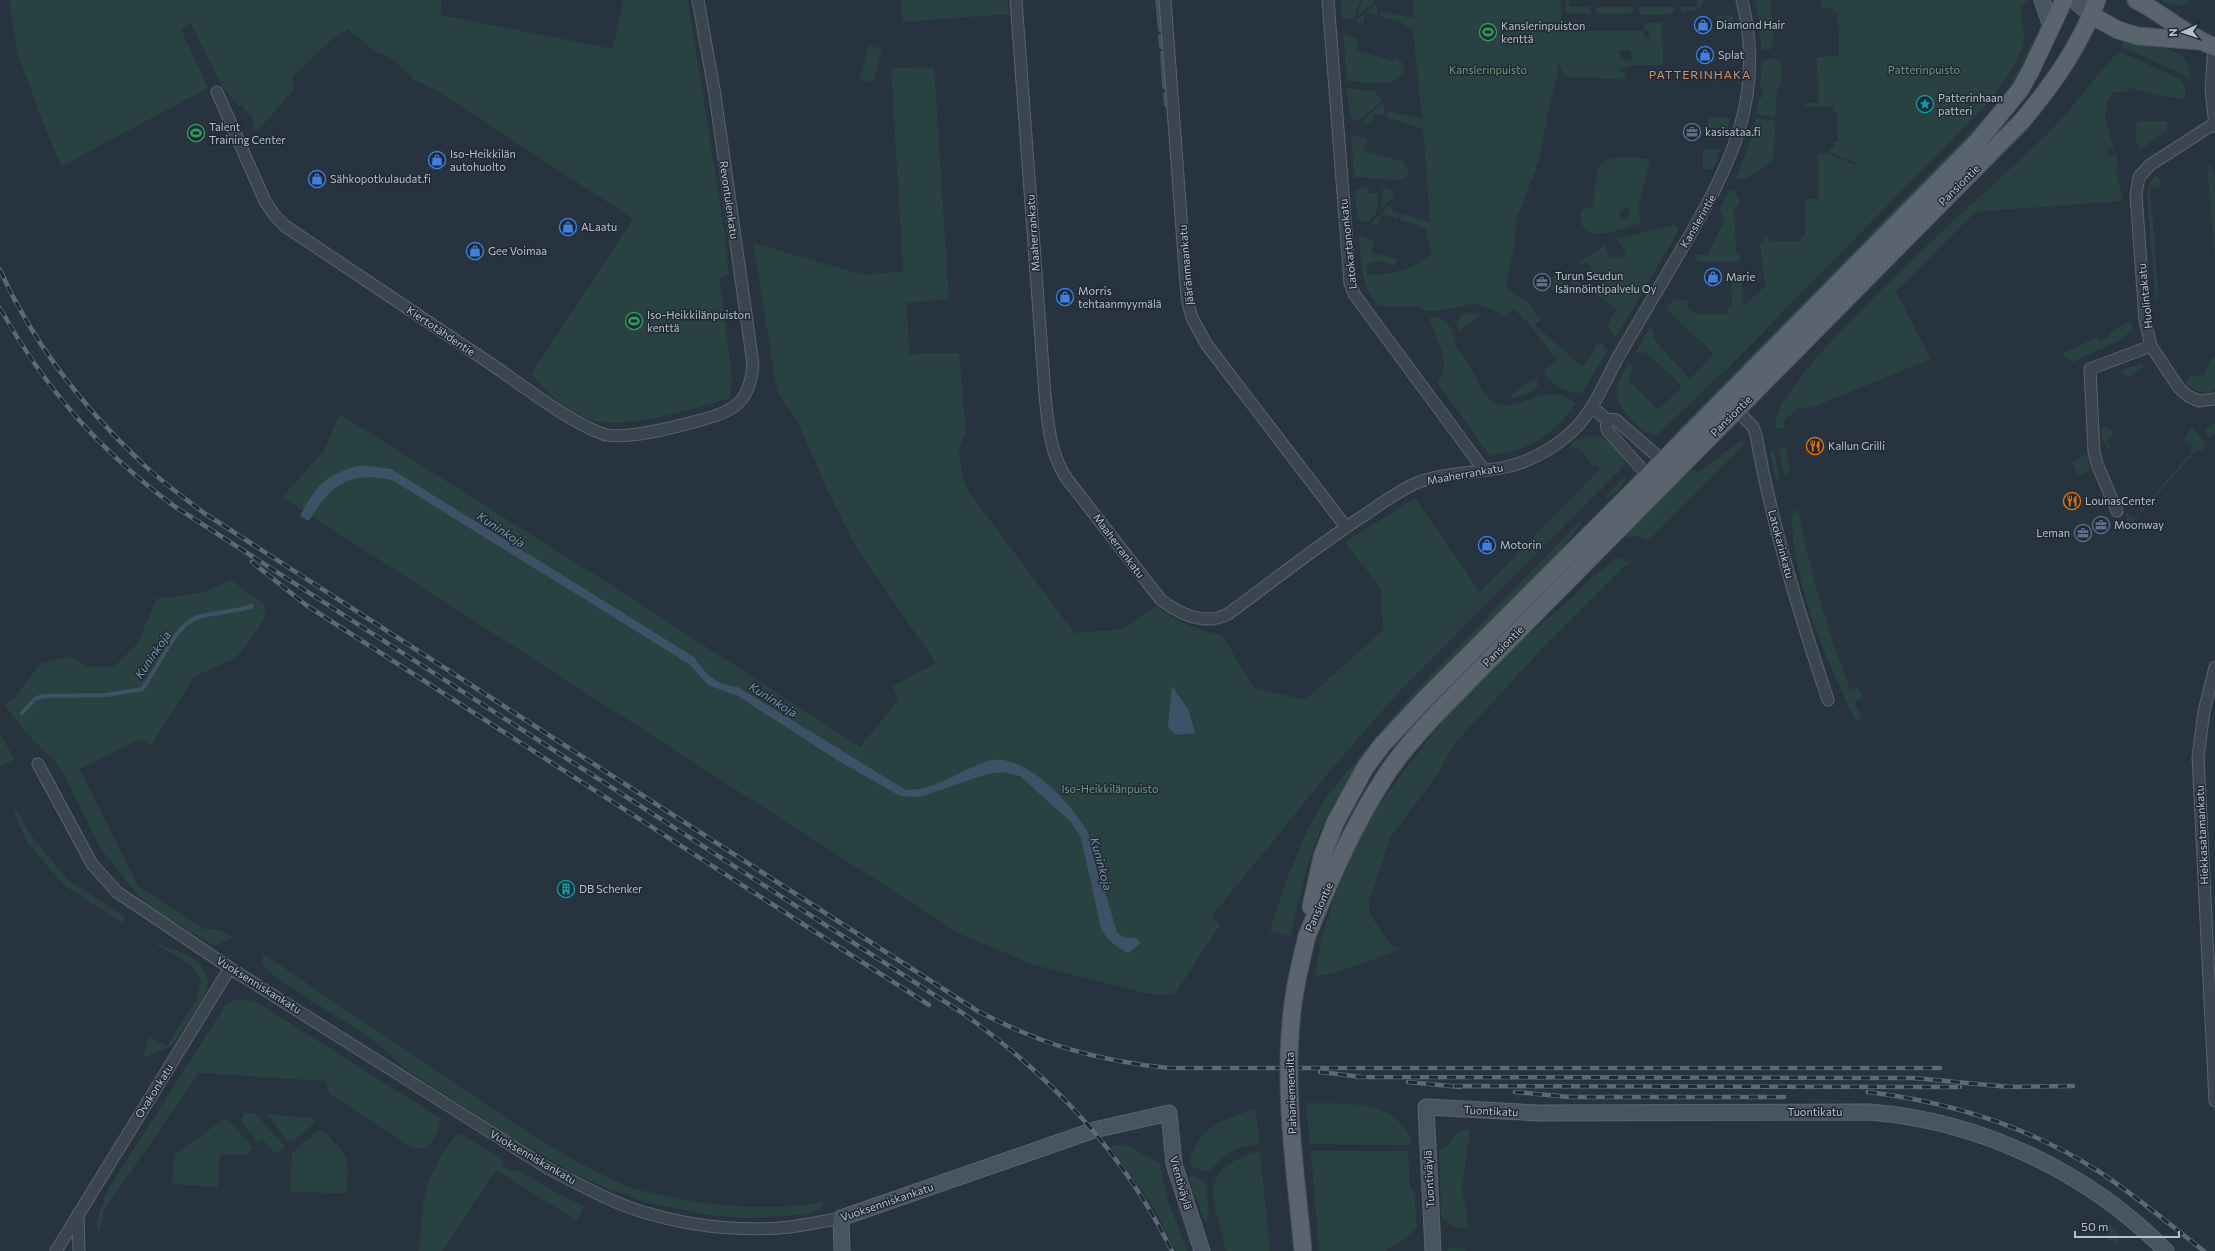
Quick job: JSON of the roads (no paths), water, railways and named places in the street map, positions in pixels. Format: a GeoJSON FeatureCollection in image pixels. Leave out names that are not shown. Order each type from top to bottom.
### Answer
{"type":"FeatureCollection","features":[{"type":"Feature","properties":{"kind":"main road","name":"Pansiontie"},"geometry":{"type":"LineString","coordinates":[[1307,936],[1316,881],[1328,839],[1345,802],[1365,768],[1382,745],[1422,702],[1663,462],[1992,126],[2013,99],[2030,72],[2064,0]]}},
{"type":"Feature","properties":{"kind":"main road"},"geometry":{"type":"LineString","coordinates":[[2136,0],[2158,12],[2209,45]]}},
{"type":"Feature","properties":{"kind":"main road","name":"Pansiontie"},"geometry":{"type":"LineString","coordinates":[[1307,936],[1325,891],[1364,812],[1397,759],[1438,712],[2022,122],[2062,70],[2094,7]]}},
{"type":"Feature","properties":{"kind":"main road"},"geometry":{"type":"LineString","coordinates":[[2094,7],[2118,30],[2138,36],[2209,45]]}},
{"type":"Feature","properties":{"kind":"main road","name":"Pahaniemensilta"},"geometry":{"type":"LineString","coordinates":[[1302,1251],[1290,1111],[1289,1057],[1294,999],[1307,936]]}},
{"type":"Feature","properties":{"kind":"street","name":"Revontulenkatu"},"geometry":{"type":"LineString","coordinates":[[698,0],[715,95],[754,364],[752,384],[743,398]]}},
{"type":"Feature","properties":{"kind":"street","name":"Maaherrankatu"},"geometry":{"type":"LineString","coordinates":[[1016,0],[1045,395],[1050,436],[1059,467],[1161,600],[1177,611],[1195,617],[1208,619],[1228,614],[1346,527],[1400,491],[1420,482],[1506,467],[1547,450],[1568,435],[1592,407]]}},
{"type":"Feature","properties":{"kind":"street","name":"Jääränmaankatu"},"geometry":{"type":"LineString","coordinates":[[1165,0],[1188,298],[1192,318],[1207,344],[1346,527]]}},
{"type":"Feature","properties":{"kind":"street","name":"Latokartanonkatu"},"geometry":{"type":"LineString","coordinates":[[1328,0],[1350,283],[1354,294],[1484,470]]}},
{"type":"Feature","properties":{"kind":"street","name":"Kanslerintie"},"geometry":{"type":"LineString","coordinates":[[1592,407],[1621,350],[1715,192],[1733,153],[1744,115],[1748,89],[1748,36],[1742,0]]}},
{"type":"Feature","properties":{"kind":"street"},"geometry":{"type":"LineString","coordinates":[[2042,0],[2051,26]]}},
{"type":"Feature","properties":{"kind":"street"},"geometry":{"type":"LineString","coordinates":[[2074,0],[2094,7]]}},
{"type":"Feature","properties":{"kind":"street","name":"Huolintakatu"},"geometry":{"type":"LineString","coordinates":[[2151,346],[2145,320],[2136,194],[2139,177],[2150,165],[2215,124],[2211,88],[2209,45]]}},
{"type":"Feature","properties":{"kind":"street","name":"Kiertotähdentie"},"geometry":{"type":"LineString","coordinates":[[216,92],[265,201],[274,216],[286,226],[558,409],[604,434],[622,436],[670,427],[719,415],[732,408],[743,398]]}},
{"type":"Feature","properties":{"kind":"street"},"geometry":{"type":"LineString","coordinates":[[2117,511],[2097,464],[2094,451],[2090,369],[2151,346],[2179,388],[2188,396],[2199,401],[2215,399]]}},
{"type":"Feature","properties":{"kind":"street","name":"Latokarinkatu"},"geometry":{"type":"LineString","coordinates":[[1725,397],[1753,427],[1756,435],[1767,490],[1784,559],[1807,639],[1828,700]]}},
{"type":"Feature","properties":{"kind":"street"},"geometry":{"type":"LineString","coordinates":[[1592,407],[1606,419],[1616,420],[1663,462],[1666,481],[1648,476],[1607,430],[1606,419]]}},
{"type":"Feature","properties":{"kind":"street","name":"Hiekkasatamankatu"},"geometry":{"type":"LineString","coordinates":[[2215,667],[2204,711],[2198,757],[2211,932],[2215,1101]]}},
{"type":"Feature","properties":{"kind":"street","name":"Vuoksenniskankatu"},"geometry":{"type":"LineString","coordinates":[[38,764],[92,864],[117,892],[230,968],[549,1169],[619,1203],[643,1212],[674,1219],[737,1228],[791,1227],[841,1218],[1094,1130],[1170,1113]]}},
{"type":"Feature","properties":{"kind":"street","name":"Ovakonkatu"},"geometry":{"type":"LineString","coordinates":[[56,1251],[230,968]]}},
{"type":"Feature","properties":{"kind":"street","name":"Tuontiväylä"},"geometry":{"type":"LineString","coordinates":[[1426,1107],[1432,1251]]}},
{"type":"Feature","properties":{"kind":"street","name":"Tuontikatu"},"geometry":{"type":"LineString","coordinates":[[1426,1107],[1538,1113],[1870,1112],[1918,1118],[1993,1139],[2058,1170],[2094,1191],[2124,1213],[2166,1251]]}},
{"type":"Feature","properties":{"kind":"street","name":"Vientiväylä"},"geometry":{"type":"LineString","coordinates":[[1170,1113],[1174,1164],[1202,1251]]}},
{"type":"Feature","properties":{"kind":"street"},"geometry":{"type":"LineString","coordinates":[[78,1214],[79,1251]]}},
{"type":"Feature","properties":{"kind":"street"},"geometry":{"type":"LineString","coordinates":[[841,1218],[842,1251]]}},
{"type":"Feature","properties":{"kind":"water"},"geometry":{"type":"Polygon","coordinates":[[[357,466],[391,469],[694,657],[707,674],[718,682],[738,687],[906,790],[937,784],[985,762],[999,760],[1014,763],[1030,771],[1058,794],[1088,833],[1117,933],[1126,938],[1136,938],[1141,943],[1128,953],[1109,940],[1106,936],[1101,928],[1081,838],[1072,823],[1020,776],[1004,772],[987,774],[920,797],[900,796],[837,760],[738,696],[708,685],[689,664],[392,480],[364,478],[352,480],[333,490],[325,498],[309,521],[300,516],[311,497],[322,484],[336,474],[357,466]]]}},
{"type":"Feature","properties":{"kind":"water"},"geometry":{"type":"Polygon","coordinates":[[[1172,686],[1188,709],[1195,733],[1176,735],[1168,727],[1172,686]]]}},
{"type":"Feature","properties":{"kind":"waterway"},"geometry":{"type":"LineString","coordinates":[[1157,0],[1160,30]]}},
{"type":"Feature","properties":{"kind":"waterway"},"geometry":{"type":"LineString","coordinates":[[1160,36],[1161,47]]}},
{"type":"Feature","properties":{"kind":"waterway"},"geometry":{"type":"LineString","coordinates":[[1162,53],[1164,87]]}},
{"type":"Feature","properties":{"kind":"waterway"},"geometry":{"type":"LineString","coordinates":[[1165,94],[1166,105]]}},
{"type":"Feature","properties":{"kind":"waterway","name":"Kuninkoja"},"geometry":{"type":"LineString","coordinates":[[22,713],[36,698],[45,696],[107,695],[142,689],[174,638],[189,622],[198,617],[239,610],[252,606]]}},
{"type":"Feature","properties":{"kind":"railway"},"geometry":{"type":"LineString","coordinates":[[0,270],[28,323],[44,348],[79,396],[98,418],[147,468],[204,513],[976,1010],[1023,1032],[1093,1056],[1169,1068],[1940,1068]]}},
{"type":"Feature","properties":{"kind":"railway"},"geometry":{"type":"LineString","coordinates":[[0,308],[17,338],[55,392],[76,417],[98,441],[122,463],[174,506],[964,1014],[996,1038],[1056,1091],[1083,1119],[1108,1149],[1153,1215],[1172,1251]]}},
{"type":"Feature","properties":{"kind":"railway"},"geometry":{"type":"LineString","coordinates":[[252,562],[306,605],[929,1005]]}},
{"type":"Feature","properties":{"kind":"railway"},"geometry":{"type":"LineString","coordinates":[[1320,1072],[1362,1077]]}},
{"type":"Feature","properties":{"kind":"railway"},"geometry":{"type":"LineString","coordinates":[[1357,1077],[1914,1078],[2009,1087]]}},
{"type":"Feature","properties":{"kind":"railway"},"geometry":{"type":"LineString","coordinates":[[1408,1082],[1460,1087]]}},
{"type":"Feature","properties":{"kind":"railway"},"geometry":{"type":"LineString","coordinates":[[1454,1086],[1960,1087]]}},
{"type":"Feature","properties":{"kind":"railway"},"geometry":{"type":"LineString","coordinates":[[2004,1087],[2073,1086]]}},
{"type":"Feature","properties":{"kind":"railway"},"geometry":{"type":"LineString","coordinates":[[1515,1092],[1569,1097],[1784,1097]]}},
{"type":"Feature","properties":{"kind":"railway"},"geometry":{"type":"LineString","coordinates":[[1868,1092],[1929,1102],[1988,1118],[2044,1141],[2071,1155],[2112,1180],[2204,1251]]}},
{"type":"Feature","properties":{"kind":"place","name":"Diamond Hair"},"geometry":{"type":"Point","coordinates":[1703,25]}},
{"type":"Feature","properties":{"kind":"place","name":"Kanslerinpuiston kenttä"},"geometry":{"type":"Point","coordinates":[1488,32]}},
{"type":"Feature","properties":{"kind":"place","name":"Splat"},"geometry":{"type":"Point","coordinates":[1705,55]}},
{"type":"Feature","properties":{"kind":"place","name":"Patterinhaan patteri"},"geometry":{"type":"Point","coordinates":[1925,104]}},
{"type":"Feature","properties":{"kind":"place","name":"kasisataa.fi"},"geometry":{"type":"Point","coordinates":[1692,132]}},
{"type":"Feature","properties":{"kind":"place","name":"Talent Training Center"},"geometry":{"type":"Point","coordinates":[196,133]}},
{"type":"Feature","properties":{"kind":"place","name":"Iso-Heikkilän autohuolto"},"geometry":{"type":"Point","coordinates":[437,160]}},
{"type":"Feature","properties":{"kind":"place","name":"Sähkopotkulaudat.fi"},"geometry":{"type":"Point","coordinates":[317,179]}},
{"type":"Feature","properties":{"kind":"place","name":"ALaatu"},"geometry":{"type":"Point","coordinates":[568,227]}},
{"type":"Feature","properties":{"kind":"place","name":"Gee Voimaa"},"geometry":{"type":"Point","coordinates":[475,251]}},
{"type":"Feature","properties":{"kind":"place","name":"Marie"},"geometry":{"type":"Point","coordinates":[1713,277]}},
{"type":"Feature","properties":{"kind":"place","name":"Turun Seudun Isännöintipalvelu Oy"},"geometry":{"type":"Point","coordinates":[1542,282]}},
{"type":"Feature","properties":{"kind":"place","name":"Morris tehtaanmyymälä"},"geometry":{"type":"Point","coordinates":[1065,297]}},
{"type":"Feature","properties":{"kind":"place","name":"Iso-Heikkilänpuiston kenttä"},"geometry":{"type":"Point","coordinates":[634,321]}},
{"type":"Feature","properties":{"kind":"place","name":"Kallun Grilli"},"geometry":{"type":"Point","coordinates":[1815,446]}},
{"type":"Feature","properties":{"kind":"place","name":"LounasCenter"},"geometry":{"type":"Point","coordinates":[2072,501]}},
{"type":"Feature","properties":{"kind":"place","name":"Moonway"},"geometry":{"type":"Point","coordinates":[2101,525]}},
{"type":"Feature","properties":{"kind":"place","name":"Leman"},"geometry":{"type":"Point","coordinates":[2083,533]}},
{"type":"Feature","properties":{"kind":"place","name":"Motorin"},"geometry":{"type":"Point","coordinates":[1487,545]}},
{"type":"Feature","properties":{"kind":"place","name":"DB Schenker"},"geometry":{"type":"Point","coordinates":[566,889]}},
{"type":"Feature","properties":{"kind":"district","name":"PATTERINHAKA"},"geometry":{"type":"Point","coordinates":[1700,75]}},
{"type":"Feature","properties":{"kind":"park label","name":"Kanslerinpuisto"},"geometry":{"type":"Point","coordinates":[1488,70]}},
{"type":"Feature","properties":{"kind":"park label","name":"Patterinpuisto"},"geometry":{"type":"Point","coordinates":[1924,70]}},
{"type":"Feature","properties":{"kind":"park label","name":"Iso-Heikkilänpuisto"},"geometry":{"type":"Point","coordinates":[1110,789]}}]}
